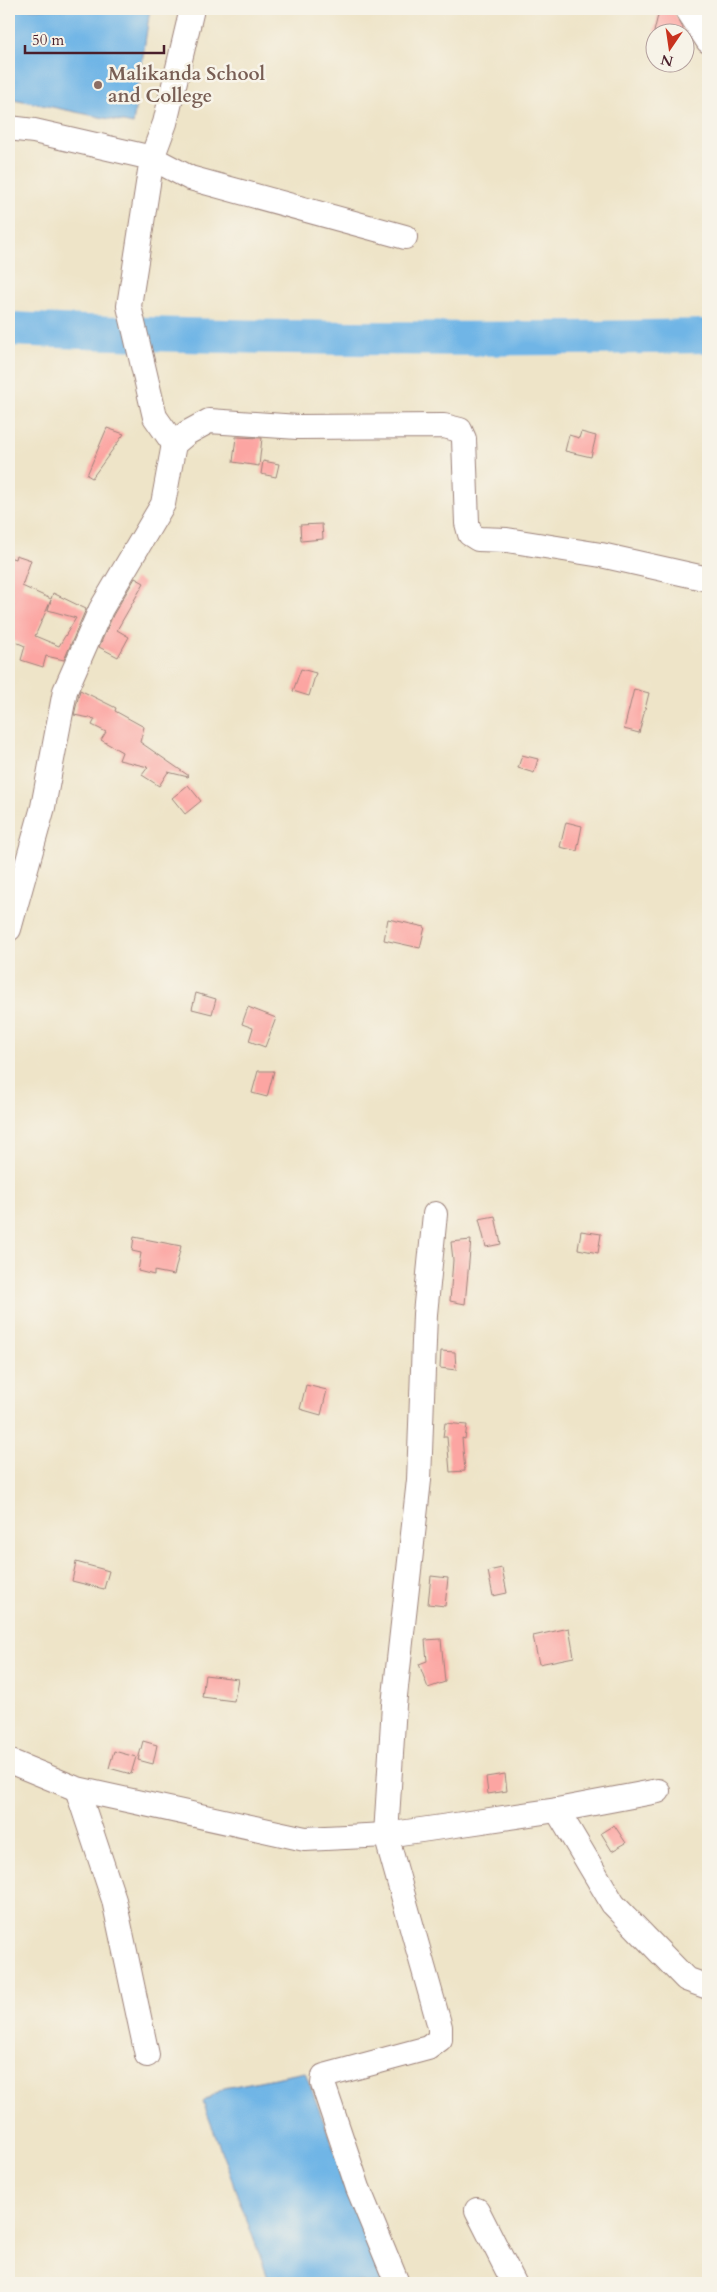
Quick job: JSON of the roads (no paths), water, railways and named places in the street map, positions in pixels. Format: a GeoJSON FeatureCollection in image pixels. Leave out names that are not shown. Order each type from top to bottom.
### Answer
{"type":"FeatureCollection","features":[{"type":"Feature","properties":{"kind":"street"},"geometry":{"type":"LineString","coordinates":[[174,444],[154,417],[129,306],[152,158],[164,123],[192,9]]}},
{"type":"Feature","properties":{"kind":"street"},"geometry":{"type":"LineString","coordinates":[[687,9],[708,41]]}},
{"type":"Feature","properties":{"kind":"street"},"geometry":{"type":"LineString","coordinates":[[9,128],[34,131],[152,158],[190,178],[405,237]]}},
{"type":"Feature","properties":{"kind":"street"},"geometry":{"type":"LineString","coordinates":[[9,929],[43,807],[65,691],[102,609],[163,504],[174,444],[186,433],[209,421],[298,427],[444,426],[460,430],[464,438],[467,523],[470,534],[478,539],[507,540],[600,555],[708,579]]}},
{"type":"Feature","properties":{"kind":"street"},"geometry":{"type":"LineString","coordinates":[[397,2283],[358,2188],[323,2084],[324,2076],[428,2048],[440,2039],[440,2027],[386,1834],[395,1696],[419,1480],[425,1314],[435,1214]]}},
{"type":"Feature","properties":{"kind":"street"},"geometry":{"type":"LineString","coordinates":[[9,1761],[77,1789],[305,1840],[386,1834],[557,1810],[658,1791]]}},
{"type":"Feature","properties":{"kind":"street"},"geometry":{"type":"LineString","coordinates":[[77,1789],[114,1900],[147,2055]]}},
{"type":"Feature","properties":{"kind":"street"},"geometry":{"type":"LineString","coordinates":[[557,1810],[613,1904],[686,1979],[708,1987]]}},
{"type":"Feature","properties":{"kind":"street"},"geometry":{"type":"LineString","coordinates":[[477,2210],[514,2283]]}},
{"type":"Feature","properties":{"kind":"water"},"geometry":{"type":"Polygon","coordinates":[[[9,9],[150,9],[133,124],[9,98],[9,9]]]}},
{"type":"Feature","properties":{"kind":"water"},"geometry":{"type":"Polygon","coordinates":[[[305,2072],[384,2283],[270,2283],[203,2102],[224,2088],[305,2072]]]}},
{"type":"Feature","properties":{"kind":"waterway"},"geometry":{"type":"LineString","coordinates":[[9,329],[358,338],[708,336]]}},
{"type":"Feature","properties":{"kind":"place","name":"Malikanda School and College"},"geometry":{"type":"Point","coordinates":[98,85]}}]}
